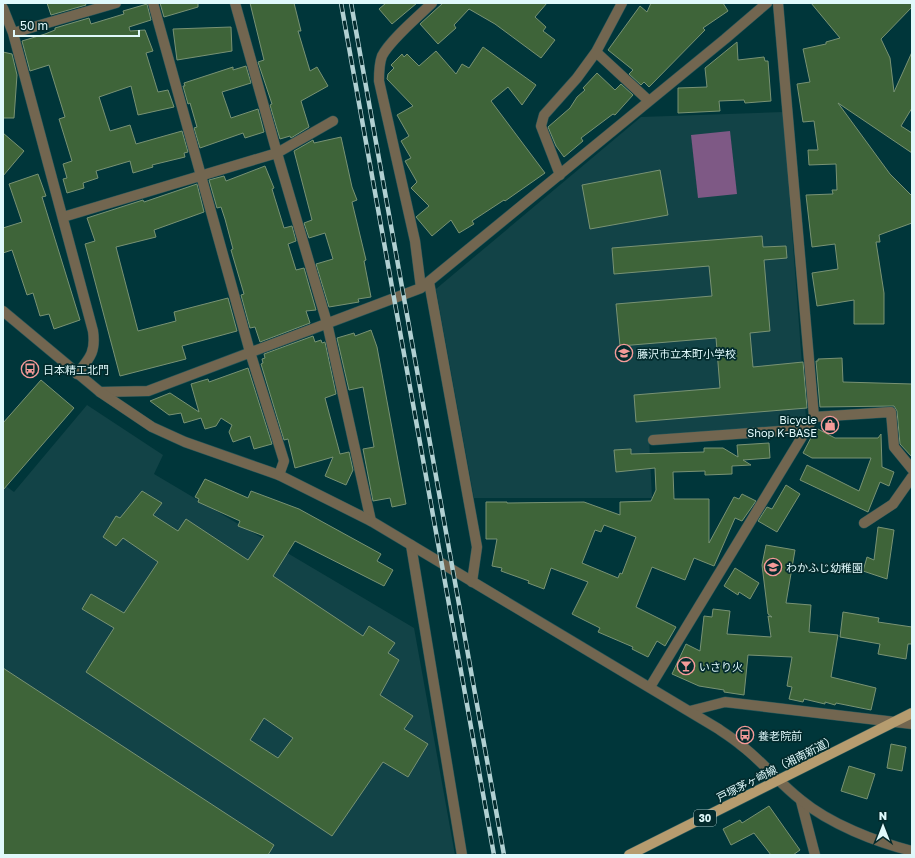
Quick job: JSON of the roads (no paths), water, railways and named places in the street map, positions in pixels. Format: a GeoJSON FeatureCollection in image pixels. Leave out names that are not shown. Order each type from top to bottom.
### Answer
{"type":"FeatureCollection","features":[{"type":"Feature","properties":{"kind":"main road","name":"戸塚茅ヶ崎線（湘南新道）"},"geometry":{"type":"LineString","coordinates":[[629,855],[780,781],[912,713]]}},
{"type":"Feature","properties":{"kind":"street"},"geometry":{"type":"LineString","coordinates":[[13,33],[116,3]]}},
{"type":"Feature","properties":{"kind":"street"},"geometry":{"type":"LineString","coordinates":[[154,3],[200,176],[250,352],[284,461],[279,475]]}},
{"type":"Feature","properties":{"kind":"street"},"geometry":{"type":"LineString","coordinates":[[235,3],[327,323],[371,520]]}},
{"type":"Feature","properties":{"kind":"street"},"geometry":{"type":"LineString","coordinates":[[432,3],[390,45],[383,55],[379,66],[379,81],[425,285],[477,547],[472,582]]}},
{"type":"Feature","properties":{"kind":"street"},"geometry":{"type":"LineString","coordinates":[[560,175],[542,126],[544,115],[577,78],[596,52],[622,3]]}},
{"type":"Feature","properties":{"kind":"street"},"geometry":{"type":"LineString","coordinates":[[100,392],[148,391],[425,285],[767,3]]}},
{"type":"Feature","properties":{"kind":"street"},"geometry":{"type":"LineString","coordinates":[[650,687],[814,417],[778,3]]}},
{"type":"Feature","properties":{"kind":"street"},"geometry":{"type":"LineString","coordinates":[[3,8],[13,33],[63,217],[94,341],[94,347],[90,358],[77,374]]}},
{"type":"Feature","properties":{"kind":"street"},"geometry":{"type":"LineString","coordinates":[[596,52],[649,101]]}},
{"type":"Feature","properties":{"kind":"street"},"geometry":{"type":"LineString","coordinates":[[63,217],[277,153],[333,121]]}},
{"type":"Feature","properties":{"kind":"street"},"geometry":{"type":"LineString","coordinates":[[3,311],[100,392],[119,406],[159,430],[212,452],[279,475],[371,520],[472,582],[690,711],[743,746],[801,801],[857,832],[885,844],[912,851]]}},
{"type":"Feature","properties":{"kind":"street"},"geometry":{"type":"LineString","coordinates":[[814,417],[892,412],[894,447],[912,469]]}},
{"type":"Feature","properties":{"kind":"street"},"geometry":{"type":"LineString","coordinates":[[653,440],[807,429]]}},
{"type":"Feature","properties":{"kind":"street"},"geometry":{"type":"LineString","coordinates":[[864,523],[893,504],[912,478]]}},
{"type":"Feature","properties":{"kind":"street"},"geometry":{"type":"LineString","coordinates":[[411,545],[462,855]]}},
{"type":"Feature","properties":{"kind":"street"},"geometry":{"type":"LineString","coordinates":[[690,711],[725,702],[912,724]]}},
{"type":"Feature","properties":{"kind":"street"},"geometry":{"type":"LineString","coordinates":[[801,801],[815,855]]}},
{"type":"Feature","properties":{"kind":"railway"},"geometry":{"type":"LineString","coordinates":[[341,3],[494,855]]}},
{"type":"Feature","properties":{"kind":"railway"},"geometry":{"type":"LineString","coordinates":[[351,3],[504,855]]}},
{"type":"Feature","properties":{"kind":"place","name":"藤沢市立本町小学校"},"geometry":{"type":"Point","coordinates":[624,353]}},
{"type":"Feature","properties":{"kind":"place","name":"日本精工北門"},"geometry":{"type":"Point","coordinates":[30,369]}},
{"type":"Feature","properties":{"kind":"place","name":"Bicycle Shop K-BASE"},"geometry":{"type":"Point","coordinates":[830,425]}},
{"type":"Feature","properties":{"kind":"place","name":"わかふじ幼稚園"},"geometry":{"type":"Point","coordinates":[773,567]}},
{"type":"Feature","properties":{"kind":"place","name":"いさり火"},"geometry":{"type":"Point","coordinates":[686,666]}},
{"type":"Feature","properties":{"kind":"place","name":"養老院前"},"geometry":{"type":"Point","coordinates":[745,735]}}]}
